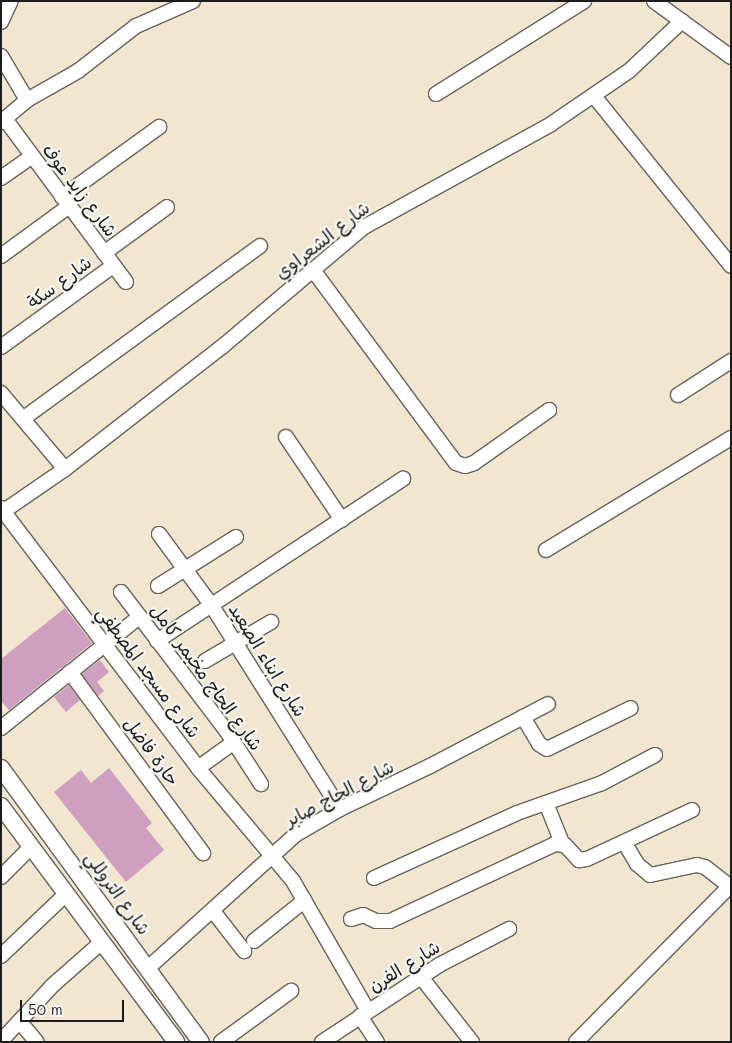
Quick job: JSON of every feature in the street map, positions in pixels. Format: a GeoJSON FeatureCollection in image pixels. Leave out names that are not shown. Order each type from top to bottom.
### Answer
{"type":"FeatureCollection","features":[{"type":"Feature","properties":{"kind":"street"},"geometry":{"type":"LineString","coordinates":[[1,22],[11,1]]}},
{"type":"Feature","properties":{"kind":"street"},"geometry":{"type":"LineString","coordinates":[[3,121],[27,100],[78,70],[136,26],[193,1]]}},
{"type":"Feature","properties":{"kind":"street"},"geometry":{"type":"LineString","coordinates":[[436,94],[584,1]]}},
{"type":"Feature","properties":{"kind":"street"},"geometry":{"type":"LineString","coordinates":[[654,1],[731,57]]}},
{"type":"Feature","properties":{"kind":"street","name":"شارع الشعراوي"},"geometry":{"type":"LineString","coordinates":[[2,511],[66,468],[223,346],[364,227],[514,145],[594,96],[629,72],[682,22]]}},
{"type":"Feature","properties":{"kind":"street"},"geometry":{"type":"LineString","coordinates":[[1,56],[27,100]]}},
{"type":"Feature","properties":{"kind":"street"},"geometry":{"type":"LineString","coordinates":[[594,96],[731,266]]}},
{"type":"Feature","properties":{"kind":"street","name":"شارع زايد عوف"},"geometry":{"type":"LineString","coordinates":[[3,121],[32,156],[126,282]]}},
{"type":"Feature","properties":{"kind":"street"},"geometry":{"type":"LineString","coordinates":[[1,256],[159,127]]}},
{"type":"Feature","properties":{"kind":"street"},"geometry":{"type":"LineString","coordinates":[[1,178],[32,156]]}},
{"type":"Feature","properties":{"kind":"street"},"geometry":{"type":"LineString","coordinates":[[104,253],[167,207]]}},
{"type":"Feature","properties":{"kind":"street"},"geometry":{"type":"LineString","coordinates":[[24,418],[260,246]]}},
{"type":"Feature","properties":{"kind":"street","name":"شارع سكة"},"geometry":{"type":"LineString","coordinates":[[1,346],[114,266]]}},
{"type":"Feature","properties":{"kind":"street"},"geometry":{"type":"LineString","coordinates":[[313,270],[456,463],[465,466],[474,463],[550,410]]}},
{"type":"Feature","properties":{"kind":"street"},"geometry":{"type":"LineString","coordinates":[[678,395],[730,365]]}},
{"type":"Feature","properties":{"kind":"street"},"geometry":{"type":"LineString","coordinates":[[1,394],[66,468]]}},
{"type":"Feature","properties":{"kind":"street"},"geometry":{"type":"LineString","coordinates":[[286,436],[342,520]]}},
{"type":"Feature","properties":{"kind":"street"},"geometry":{"type":"LineString","coordinates":[[546,550],[731,438]]}},
{"type":"Feature","properties":{"kind":"street"},"geometry":{"type":"LineString","coordinates":[[157,641],[403,479]]}},
{"type":"Feature","properties":{"kind":"street","name":"شارع مسجد المصطفي"},"geometry":{"type":"LineString","coordinates":[[2,511],[198,768],[272,854],[305,900],[377,1042]]}},
{"type":"Feature","properties":{"kind":"street","name":"شارع ابناء الصعيد"},"geometry":{"type":"LineString","coordinates":[[159,534],[212,606],[340,809]]}},
{"type":"Feature","properties":{"kind":"street"},"geometry":{"type":"LineString","coordinates":[[158,586],[236,537]]}},
{"type":"Feature","properties":{"kind":"street","name":"شارع الحاج مخيمر كامل"},"geometry":{"type":"LineString","coordinates":[[121,592],[234,742],[261,784]]}},
{"type":"Feature","properties":{"kind":"street"},"geometry":{"type":"LineString","coordinates":[[1,728],[139,617]]}},
{"type":"Feature","properties":{"kind":"street"},"geometry":{"type":"LineString","coordinates":[[205,661],[271,622]]}},
{"type":"Feature","properties":{"kind":"street","name":"حارة فاضل"},"geometry":{"type":"LineString","coordinates":[[70,672],[203,853]]}},
{"type":"Feature","properties":{"kind":"street","name":"شارع الحاج صابر"},"geometry":{"type":"LineString","coordinates":[[148,968],[295,835],[340,809],[548,704]]}},
{"type":"Feature","properties":{"kind":"street"},"geometry":{"type":"LineString","coordinates":[[524,717],[539,744],[547,749],[631,708]]}},
{"type":"Feature","properties":{"kind":"street"},"geometry":{"type":"LineString","coordinates":[[198,768],[234,742]]}},
{"type":"Feature","properties":{"kind":"street"},"geometry":{"type":"LineString","coordinates":[[374,878],[517,813],[602,783],[655,755]]}},
{"type":"Feature","properties":{"kind":"street","name":"شارع التروللي"},"geometry":{"type":"LineString","coordinates":[[1,768],[201,1042]]}},
{"type":"Feature","properties":{"kind":"street"},"geometry":{"type":"LineString","coordinates":[[546,803],[562,843],[575,858],[583,861],[692,810]]}},
{"type":"Feature","properties":{"kind":"street"},"geometry":{"type":"LineString","coordinates":[[1,806],[176,1042]]}},
{"type":"Feature","properties":{"kind":"street"},"geometry":{"type":"LineString","coordinates":[[576,1042],[730,885],[705,868],[697,865],[650,875],[637,864],[624,842]]}},
{"type":"Feature","properties":{"kind":"street"},"geometry":{"type":"LineString","coordinates":[[351,919],[363,915],[376,921],[390,921],[504,865],[562,843]]}},
{"type":"Feature","properties":{"kind":"street"},"geometry":{"type":"LineString","coordinates":[[1,877],[31,846]]}},
{"type":"Feature","properties":{"kind":"street"},"geometry":{"type":"LineString","coordinates":[[1,956],[66,894]]}},
{"type":"Feature","properties":{"kind":"street"},"geometry":{"type":"LineString","coordinates":[[254,941],[305,900]]}},
{"type":"Feature","properties":{"kind":"street"},"geometry":{"type":"LineString","coordinates":[[213,911],[244,951]]}},
{"type":"Feature","properties":{"kind":"street","name":"شارع الفرن"},"geometry":{"type":"LineString","coordinates":[[322,1042],[421,977],[509,930]]}},
{"type":"Feature","properties":{"kind":"street"},"geometry":{"type":"LineString","coordinates":[[1,1042],[53,985],[102,942]]}},
{"type":"Feature","properties":{"kind":"street"},"geometry":{"type":"LineString","coordinates":[[421,977],[472,1042]]}},
{"type":"Feature","properties":{"kind":"street"},"geometry":{"type":"LineString","coordinates":[[221,1042],[291,991]]}},
{"type":"Feature","properties":{"kind":"street"},"geometry":{"type":"LineString","coordinates":[[20,1022],[37,1042]]}},
{"type":"Feature","properties":{"kind":"building"},"geometry":{"type":"Polygon","coordinates":[[[65,608],[92,643],[9,710],[1,701],[1,659],[65,608]]]}},
{"type":"Feature","properties":{"kind":"building"},"geometry":{"type":"Polygon","coordinates":[[[100,660],[109,672],[97,682],[104,691],[98,696],[82,674],[100,660]]]}},
{"type":"Feature","properties":{"kind":"building"},"geometry":{"type":"Polygon","coordinates":[[[69,685],[80,700],[66,712],[54,697],[69,685]]]}},
{"type":"Feature","properties":{"kind":"building"},"geometry":{"type":"Polygon","coordinates":[[[109,768],[152,823],[146,828],[164,850],[126,882],[54,792],[81,770],[91,783],[109,768]]]}}]}
